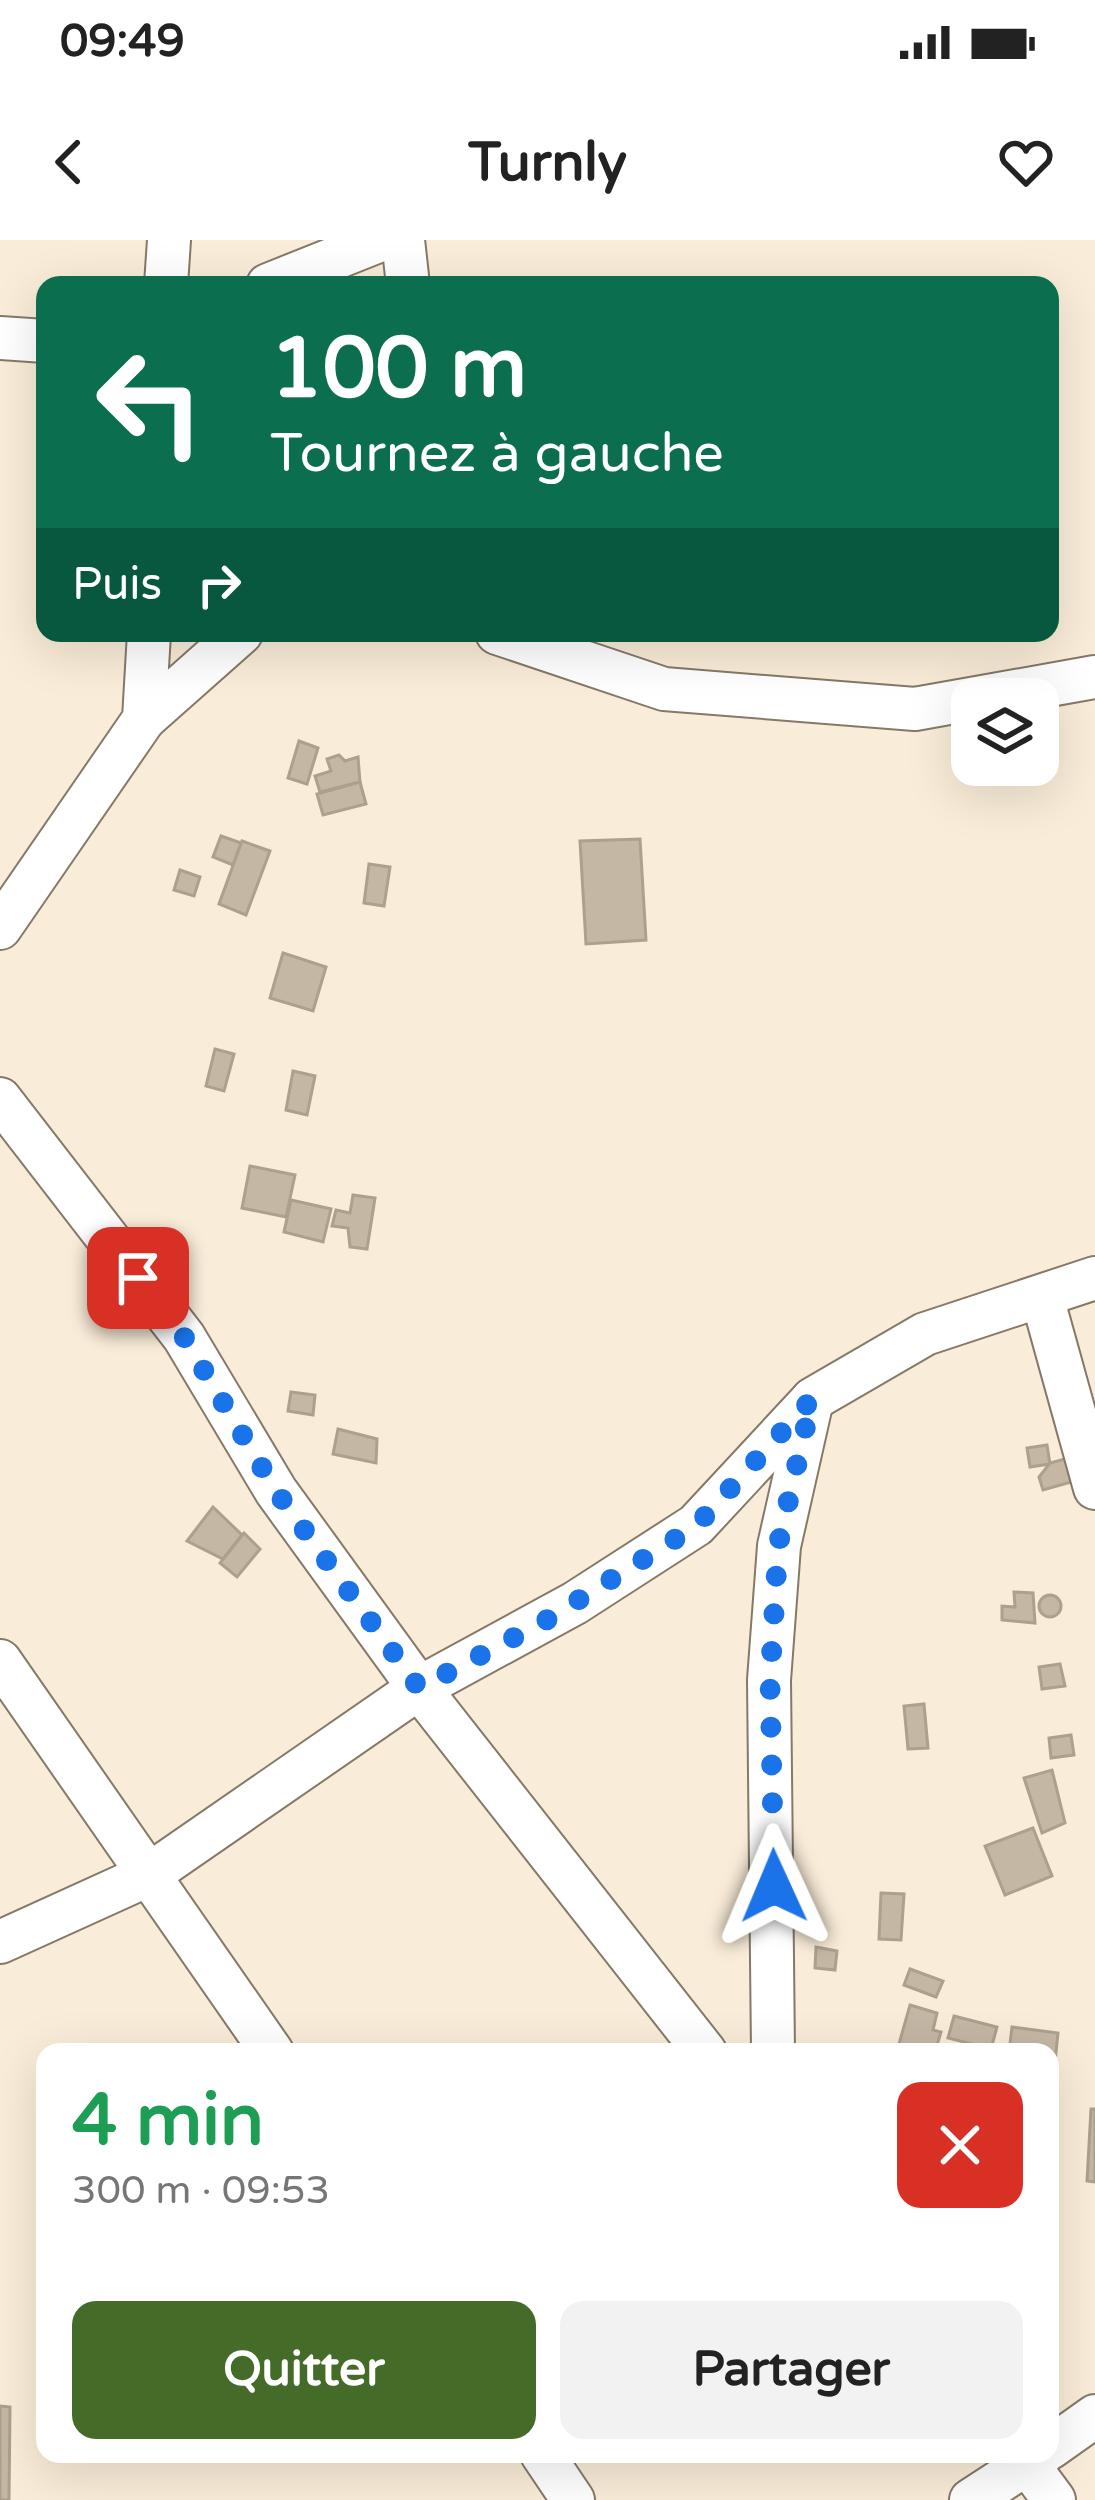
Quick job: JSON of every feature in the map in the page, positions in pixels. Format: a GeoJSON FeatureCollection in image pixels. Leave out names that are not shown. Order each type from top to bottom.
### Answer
{"type":"FeatureCollection","features":[{"type":"Feature","properties":{"kind":"street"},"geometry":{"type":"LineString","coordinates":[[167,276],[169,240]]}},
{"type":"Feature","properties":{"kind":"street"},"geometry":{"type":"LineString","coordinates":[[291,276],[381,240]]}},
{"type":"Feature","properties":{"kind":"street"},"geometry":{"type":"LineString","coordinates":[[403,240],[407,276]]}},
{"type":"Feature","properties":{"kind":"street"},"geometry":{"type":"LineString","coordinates":[[0,338],[36,340]]}},
{"type":"Feature","properties":{"kind":"street"},"geometry":{"type":"LineString","coordinates":[[144,719],[148,642]]}},
{"type":"Feature","properties":{"kind":"street"},"geometry":{"type":"LineString","coordinates":[[0,928],[144,719],[231,642]]}},
{"type":"Feature","properties":{"kind":"street"},"geometry":{"type":"LineString","coordinates":[[524,642],[664,689],[915,709],[1095,676]]}},
{"type":"Feature","properties":{"kind":"street"},"geometry":{"type":"LineString","coordinates":[[0,1099],[184,1337],[276,1491],[419,1688],[698,2043]]}},
{"type":"Feature","properties":{"kind":"street"},"geometry":{"type":"LineString","coordinates":[[0,1942],[150,1874],[419,1688],[575,1603],[696,1526],[812,1399],[926,1334],[1095,1278]]}},
{"type":"Feature","properties":{"kind":"street"},"geometry":{"type":"LineString","coordinates":[[1042,1297],[1095,1487]]}},
{"type":"Feature","properties":{"kind":"street"},"geometry":{"type":"LineString","coordinates":[[773,2043],[770,1680],[778,1546],[812,1399]]}},
{"type":"Feature","properties":{"kind":"street"},"geometry":{"type":"LineString","coordinates":[[0,1661],[266,2043]]}},
{"type":"Feature","properties":{"kind":"street"},"geometry":{"type":"LineString","coordinates":[[1059,2439],[1095,2416]]}},
{"type":"Feature","properties":{"kind":"street"},"geometry":{"type":"LineString","coordinates":[[548,2463],[573,2500]]}},
{"type":"Feature","properties":{"kind":"street"},"geometry":{"type":"LineString","coordinates":[[970,2500],[1023,2463]]}},
{"type":"Feature","properties":{"kind":"street"},"geometry":{"type":"LineString","coordinates":[[1038,2463],[1054,2500]]}},
{"type":"Feature","properties":{"kind":"building"},"geometry":{"type":"Polygon","coordinates":[[[299,741],[318,748],[307,784],[288,778],[299,741]]]}},
{"type":"Feature","properties":{"kind":"building"},"geometry":{"type":"Polygon","coordinates":[[[339,755],[345,761],[358,757],[360,782],[320,792],[315,776],[331,771],[327,759],[339,755]]]}},
{"type":"Feature","properties":{"kind":"building"},"geometry":{"type":"Polygon","coordinates":[[[360,782],[366,804],[323,815],[317,794],[360,782]]]}},
{"type":"Feature","properties":{"kind":"building"},"geometry":{"type":"Polygon","coordinates":[[[221,836],[241,843],[233,865],[213,857],[221,836]]]}},
{"type":"Feature","properties":{"kind":"building"},"geometry":{"type":"Polygon","coordinates":[[[640,839],[646,940],[586,944],[580,841],[640,839]]]}},
{"type":"Feature","properties":{"kind":"building"},"geometry":{"type":"Polygon","coordinates":[[[242,841],[270,851],[246,915],[219,904],[242,841]]]}},
{"type":"Feature","properties":{"kind":"building"},"geometry":{"type":"Polygon","coordinates":[[[369,864],[390,867],[384,906],[364,903],[369,864]]]}},
{"type":"Feature","properties":{"kind":"building"},"geometry":{"type":"Polygon","coordinates":[[[180,870],[200,877],[194,896],[174,890],[180,870]]]}},
{"type":"Feature","properties":{"kind":"building"},"geometry":{"type":"Polygon","coordinates":[[[283,953],[326,967],[313,1011],[270,998],[283,953]]]}},
{"type":"Feature","properties":{"kind":"building"},"geometry":{"type":"Polygon","coordinates":[[[215,1049],[234,1054],[224,1091],[206,1086],[215,1049]]]}},
{"type":"Feature","properties":{"kind":"building"},"geometry":{"type":"Polygon","coordinates":[[[293,1071],[315,1076],[307,1115],[286,1110],[293,1071]]]}},
{"type":"Feature","properties":{"kind":"building"},"geometry":{"type":"Polygon","coordinates":[[[250,1166],[295,1175],[286,1217],[242,1208],[250,1166]]]}},
{"type":"Feature","properties":{"kind":"building"},"geometry":{"type":"Polygon","coordinates":[[[353,1195],[375,1198],[367,1249],[350,1247],[348,1228],[332,1226],[336,1210],[350,1213],[353,1195]]]}},
{"type":"Feature","properties":{"kind":"building"},"geometry":{"type":"Polygon","coordinates":[[[291,1200],[331,1209],[323,1242],[284,1232],[291,1200]]]}},
{"type":"Feature","properties":{"kind":"building"},"geometry":{"type":"Polygon","coordinates":[[[291,1392],[315,1395],[313,1415],[288,1411],[291,1392]]]}},
{"type":"Feature","properties":{"kind":"building"},"geometry":{"type":"Polygon","coordinates":[[[338,1429],[377,1439],[376,1463],[333,1454],[338,1429]]]}},
{"type":"Feature","properties":{"kind":"building"},"geometry":{"type":"Polygon","coordinates":[[[1047,1445],[1050,1464],[1030,1467],[1027,1448],[1047,1445]]]}},
{"type":"Feature","properties":{"kind":"building"},"geometry":{"type":"Polygon","coordinates":[[[1068,1458],[1075,1481],[1043,1490],[1039,1477],[1050,1463],[1068,1458]]]}},
{"type":"Feature","properties":{"kind":"building"},"geometry":{"type":"Polygon","coordinates":[[[213,1507],[242,1535],[223,1559],[187,1541],[213,1507]]]}},
{"type":"Feature","properties":{"kind":"building"},"geometry":{"type":"Polygon","coordinates":[[[244,1533],[260,1549],[237,1577],[220,1563],[244,1533]]]}},
{"type":"Feature","properties":{"kind":"building"},"geometry":{"type":"Polygon","coordinates":[[[1014,1592],[1033,1593],[1035,1623],[1002,1620],[1002,1606],[1015,1607],[1014,1592]]]}},
{"type":"Feature","properties":{"kind":"building"},"geometry":{"type":"Polygon","coordinates":[[[1050,1595],[1061,1606],[1050,1617],[1039,1606],[1050,1595]]]}},
{"type":"Feature","properties":{"kind":"building"},"geometry":{"type":"Polygon","coordinates":[[[1060,1664],[1065,1686],[1042,1689],[1039,1667],[1060,1664]]]}},
{"type":"Feature","properties":{"kind":"building"},"geometry":{"type":"Polygon","coordinates":[[[924,1704],[928,1748],[908,1749],[904,1706],[924,1704]]]}},
{"type":"Feature","properties":{"kind":"building"},"geometry":{"type":"Polygon","coordinates":[[[1071,1735],[1074,1755],[1051,1758],[1049,1738],[1071,1735]]]}},
{"type":"Feature","properties":{"kind":"building"},"geometry":{"type":"Polygon","coordinates":[[[1052,1770],[1065,1823],[1042,1833],[1024,1778],[1052,1770]]]}},
{"type":"Feature","properties":{"kind":"building"},"geometry":{"type":"Polygon","coordinates":[[[1033,1828],[1052,1876],[1005,1895],[985,1846],[1033,1828]]]}},
{"type":"Feature","properties":{"kind":"building"},"geometry":{"type":"Polygon","coordinates":[[[881,1893],[904,1894],[901,1940],[879,1939],[881,1893]]]}},
{"type":"Feature","properties":{"kind":"building"},"geometry":{"type":"Polygon","coordinates":[[[816,1947],[837,1951],[835,1970],[815,1968],[816,1947]]]}},
{"type":"Feature","properties":{"kind":"building"},"geometry":{"type":"Polygon","coordinates":[[[910,1969],[943,1981],[936,1997],[904,1985],[910,1969]]]}},
{"type":"Feature","properties":{"kind":"building"},"geometry":{"type":"Polygon","coordinates":[[[910,2005],[937,2013],[933,2030],[941,2032],[938,2043],[899,2043],[910,2005]]]}},
{"type":"Feature","properties":{"kind":"building"},"geometry":{"type":"Polygon","coordinates":[[[954,2016],[997,2027],[993,2043],[948,2038],[954,2016]]]}},
{"type":"Feature","properties":{"kind":"building"},"geometry":{"type":"Polygon","coordinates":[[[1012,2027],[1058,2033],[1057,2043],[1010,2043],[1012,2027]]]}},
{"type":"Feature","properties":{"kind":"building"},"geometry":{"type":"Polygon","coordinates":[[[1091,2109],[1095,2109],[1095,2182],[1087,2181],[1091,2109]]]}},
{"type":"Feature","properties":{"kind":"building"},"geometry":{"type":"Polygon","coordinates":[[[0,2406],[10,2407],[9,2500],[0,2500],[0,2406]]]}},
{"type":"Feature","properties":{"kind":"route"},"geometry":{"type":"LineString","coordinates":[[138,1278],[184,1337],[276,1491],[419,1688],[545,1621],[696,1526],[812,1399],[778,1546],[770,1680],[774,1886]]}}]}
